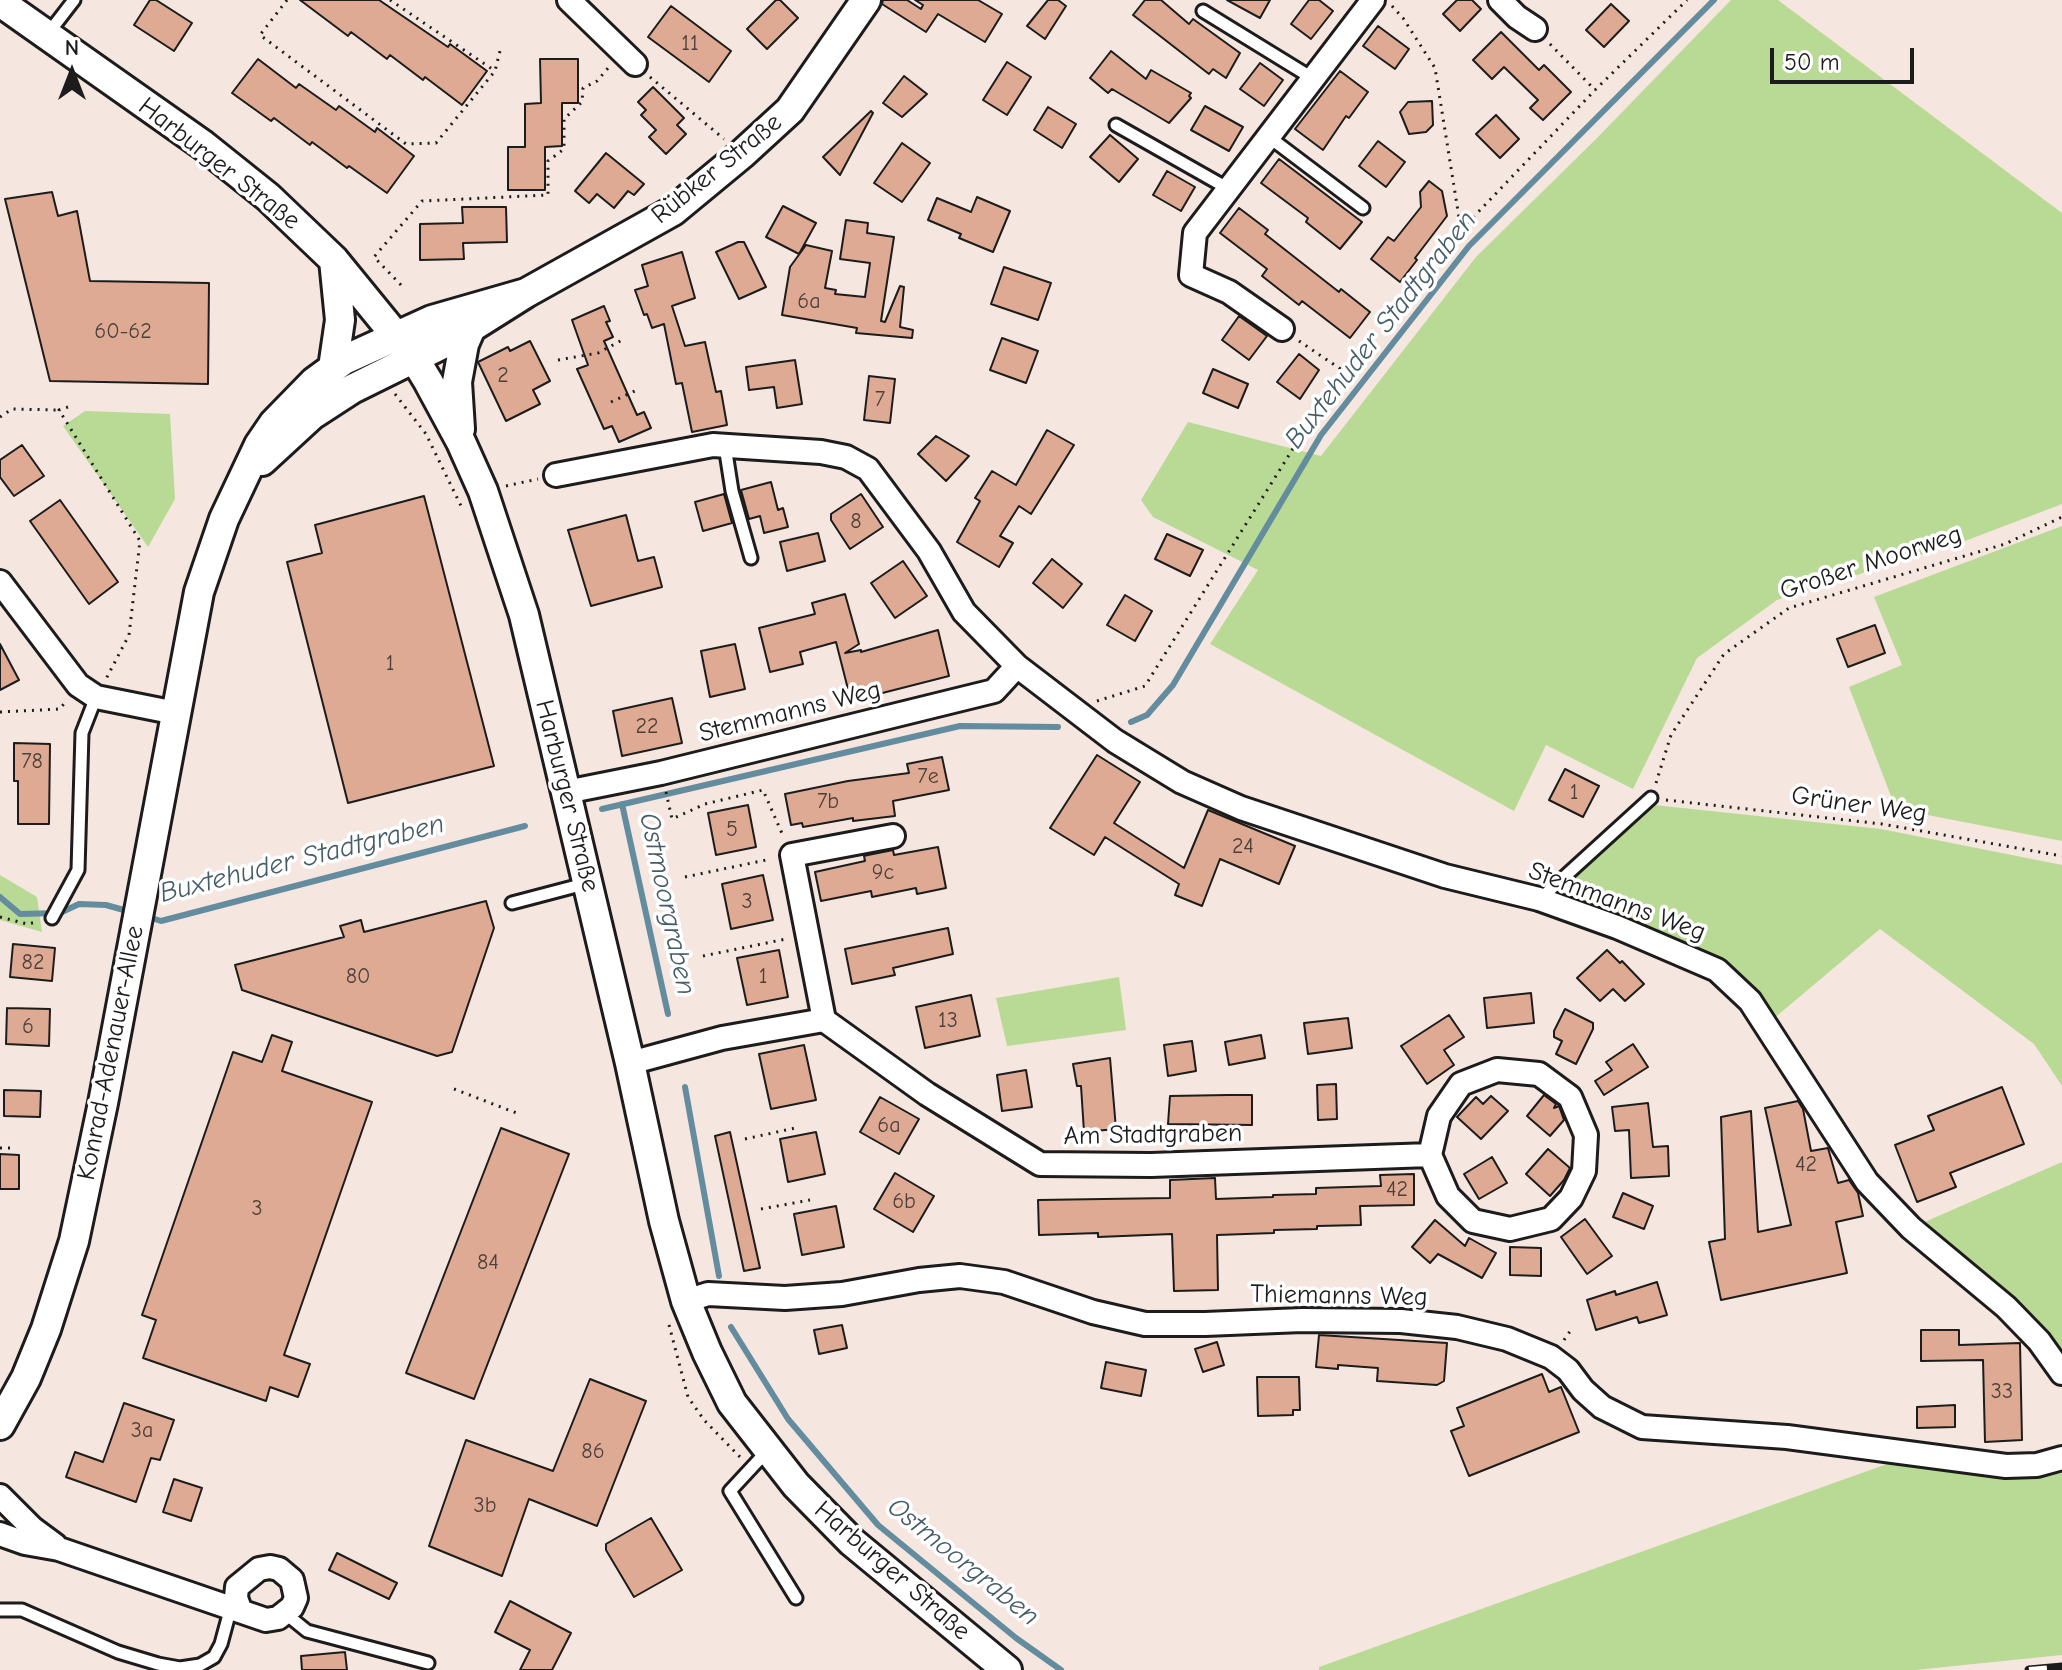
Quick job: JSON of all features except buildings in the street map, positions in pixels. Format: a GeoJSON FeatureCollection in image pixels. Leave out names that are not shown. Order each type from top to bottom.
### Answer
{"type":"FeatureCollection","features":[{"type":"Feature","properties":{"kind":"street"},"geometry":{"type":"LineString","coordinates":[[569,0],[628,58]]}},
{"type":"Feature","properties":{"kind":"street","name":"Rübker Straße"},"geometry":{"type":"LineString","coordinates":[[414,358],[673,211],[790,110],[866,0]]}},
{"type":"Feature","properties":{"kind":"street"},"geometry":{"type":"LineString","coordinates":[[1282,329],[1229,292],[1191,275],[1195,233],[1373,0]]}},
{"type":"Feature","properties":{"kind":"street"},"geometry":{"type":"LineString","coordinates":[[1500,0],[1535,29]]}},
{"type":"Feature","properties":{"kind":"street","name":"Harburger Straße"},"geometry":{"type":"LineString","coordinates":[[0,2],[203,145],[268,197],[334,260],[414,358],[461,442],[483,491],[524,615],[630,1063],[664,1221],[686,1301],[707,1352],[732,1403],[796,1485],[852,1542],[1007,1670]]}},
{"type":"Feature","properties":{"kind":"street"},"geometry":{"type":"LineString","coordinates":[[333,368],[340,320],[334,260]]}},
{"type":"Feature","properties":{"kind":"street","name":"Rübker Straße"},"geometry":{"type":"LineString","coordinates":[[396,336],[439,317],[526,293]]}},
{"type":"Feature","properties":{"kind":"street"},"geometry":{"type":"LineString","coordinates":[[461,442],[457,382],[464,344],[471,328]]}},
{"type":"Feature","properties":{"kind":"street","name":"Konrad-Adenauer-Allee"},"geometry":{"type":"LineString","coordinates":[[0,1425],[26,1378],[46,1329],[74,1241],[199,592],[214,542],[259,445],[274,423],[314,382],[333,368],[396,336]]}},
{"type":"Feature","properties":{"kind":"street","name":"Konrad-Adenauer-Allee"},"geometry":{"type":"LineString","coordinates":[[240,485],[267,455],[312,415],[352,389],[414,358]]}},
{"type":"Feature","properties":{"kind":"street","name":"Stemmanns Weg"},"geometry":{"type":"LineString","coordinates":[[556,475],[713,445],[821,452],[846,457],[868,469],[929,551],[964,612],[1017,666],[1115,741],[1182,782],[1241,808],[1445,876],[1539,899],[1632,933],[1717,970],[1750,1001],[1867,1182],[1911,1228],[2006,1307],[2039,1341],[2062,1373]]}},
{"type":"Feature","properties":{"kind":"street"},"geometry":{"type":"LineString","coordinates":[[0,582],[87,691],[176,713]]}},
{"type":"Feature","properties":{"kind":"street","name":"Stemmanns Weg"},"geometry":{"type":"LineString","coordinates":[[566,792],[661,773],[994,691],[1017,666]]}},
{"type":"Feature","properties":{"kind":"street"},"geometry":{"type":"LineString","coordinates":[[630,1063],[722,1038],[824,1020],[792,855],[893,836]]}},
{"type":"Feature","properties":{"kind":"street","name":"Am Stadtgraben"},"geometry":{"type":"LineString","coordinates":[[824,1020],[927,1094],[1040,1164],[1151,1165],[1430,1155]]}},
{"type":"Feature","properties":{"kind":"street"},"geometry":{"type":"LineString","coordinates":[[1497,1070],[1539,1074],[1562,1090],[1570,1097],[1586,1135],[1584,1171],[1571,1198],[1551,1219],[1510,1229],[1473,1221],[1448,1196],[1430,1155],[1439,1116],[1461,1084],[1497,1070]]}},
{"type":"Feature","properties":{"kind":"street","name":"Thiemanns Weg"},"geometry":{"type":"LineString","coordinates":[[686,1301],[708,1294],[785,1298],[842,1294],[960,1276],[1004,1282],[1093,1312],[1145,1324],[1347,1319],[1429,1324],[1507,1339],[1551,1357],[1568,1370],[1583,1390],[1602,1407],[1642,1427],[1787,1437],[2006,1466],[2037,1465],[2062,1458]]}},
{"type":"Feature","properties":{"kind":"street"},"geometry":{"type":"LineString","coordinates":[[0,1496],[32,1528],[59,1549]]}},
{"type":"Feature","properties":{"kind":"street"},"geometry":{"type":"LineString","coordinates":[[3,1537],[59,1549],[203,1598],[236,1601],[266,1620],[286,1614],[296,1598],[295,1588],[292,1580],[279,1569],[259,1569],[236,1601]]}},
{"type":"Feature","properties":{"kind":"lane"},"geometry":{"type":"LineString","coordinates":[[47,36],[74,0]]}},
{"type":"Feature","properties":{"kind":"lane"},"geometry":{"type":"LineString","coordinates":[[1203,11],[1312,78]]}},
{"type":"Feature","properties":{"kind":"lane"},"geometry":{"type":"LineString","coordinates":[[1116,125],[1227,188]]}},
{"type":"Feature","properties":{"kind":"lane"},"geometry":{"type":"LineString","coordinates":[[1269,137],[1363,208]]}},
{"type":"Feature","properties":{"kind":"lane"},"geometry":{"type":"LineString","coordinates":[[725,446],[732,491],[751,558]]}},
{"type":"Feature","properties":{"kind":"lane"},"geometry":{"type":"LineString","coordinates":[[52,918],[78,870],[82,733],[87,691]]}},
{"type":"Feature","properties":{"kind":"lane"},"geometry":{"type":"LineString","coordinates":[[1539,899],[1651,798]]}},
{"type":"Feature","properties":{"kind":"lane"},"geometry":{"type":"LineString","coordinates":[[512,903],[588,883]]}},
{"type":"Feature","properties":{"kind":"lane"},"geometry":{"type":"LineString","coordinates":[[769,1450],[730,1491],[796,1598]]}},
{"type":"Feature","properties":{"kind":"lane"},"geometry":{"type":"LineString","coordinates":[[0,1610],[22,1610],[118,1652],[158,1664],[199,1668],[214,1657],[236,1601]]}},
{"type":"Feature","properties":{"kind":"lane"},"geometry":{"type":"LineString","coordinates":[[286,1614],[307,1631],[428,1663]]}},
{"type":"Feature","properties":{"kind":"path"},"geometry":{"type":"LineString","coordinates":[[287,0],[260,35],[406,144],[436,143],[495,71],[500,51]]}},
{"type":"Feature","properties":{"kind":"path"},"geometry":{"type":"LineString","coordinates":[[390,0],[495,71]]}},
{"type":"Feature","properties":{"kind":"path"},"geometry":{"type":"LineString","coordinates":[[1386,0],[1403,18],[1435,68],[1461,230]]}},
{"type":"Feature","properties":{"kind":"path"},"geometry":{"type":"LineString","coordinates":[[1075,708],[1145,686],[1342,370],[1461,230],[1595,90],[1687,0]]}},
{"type":"Feature","properties":{"kind":"path"},"geometry":{"type":"LineString","coordinates":[[1535,29],[1595,90]]}},
{"type":"Feature","properties":{"kind":"path"},"geometry":{"type":"LineString","coordinates":[[401,285],[374,257],[422,201],[548,195],[548,161],[564,149],[564,119],[582,102],[583,88],[628,58],[742,154]]}},
{"type":"Feature","properties":{"kind":"path"},"geometry":{"type":"LineString","coordinates":[[1282,329],[1342,370]]}},
{"type":"Feature","properties":{"kind":"path"},"geometry":{"type":"LineString","coordinates":[[558,360],[598,353],[624,339]]}},
{"type":"Feature","properties":{"kind":"path"},"geometry":{"type":"LineString","coordinates":[[611,402],[637,390]]}},
{"type":"Feature","properties":{"kind":"path"},"geometry":{"type":"LineString","coordinates":[[0,417],[12,409],[59,410],[68,407]]}},
{"type":"Feature","properties":{"kind":"path"},"geometry":{"type":"LineString","coordinates":[[0,712],[60,709],[87,691],[129,635],[140,541],[59,410]]}},
{"type":"Feature","properties":{"kind":"path"},"geometry":{"type":"LineString","coordinates":[[483,491],[556,475]]}},
{"type":"Feature","properties":{"kind":"path","name":"Großer Moorweg"},"geometry":{"type":"LineString","coordinates":[[1651,798],[1671,735],[1724,654],[1789,608],[2005,544],[2062,517]]}},
{"type":"Feature","properties":{"kind":"path"},"geometry":{"type":"LineString","coordinates":[[661,773],[672,819],[705,804],[763,790],[792,855],[685,877]]}},
{"type":"Feature","properties":{"kind":"path","name":"Grüner Weg"},"geometry":{"type":"LineString","coordinates":[[1651,798],[1882,824],[2062,856]]}},
{"type":"Feature","properties":{"kind":"path"},"geometry":{"type":"LineString","coordinates":[[0,917],[27,924],[52,918]]}},
{"type":"Feature","properties":{"kind":"path"},"geometry":{"type":"LineString","coordinates":[[703,956],[807,935]]}},
{"type":"Feature","properties":{"kind":"path"},"geometry":{"type":"LineString","coordinates":[[454,1089],[519,1114]]}},
{"type":"Feature","properties":{"kind":"path"},"geometry":{"type":"LineString","coordinates":[[745,1139],[795,1128]]}},
{"type":"Feature","properties":{"kind":"path"},"geometry":{"type":"LineString","coordinates":[[0,1148],[11,1148]]}},
{"type":"Feature","properties":{"kind":"path"},"geometry":{"type":"LineString","coordinates":[[761,1209],[810,1200]]}},
{"type":"Feature","properties":{"kind":"green space"},"geometry":{"type":"Polygon","coordinates":[[[1731,0],[1778,0],[2062,213],[2062,504],[1965,541],[1777,600],[1697,658],[1633,789],[1546,745],[1514,811],[1210,644],[1258,570],[1153,517],[1141,500],[1188,422],[1321,456],[1476,257],[1731,0]]]}},
{"type":"Feature","properties":{"kind":"green space"},"geometry":{"type":"Polygon","coordinates":[[[85,411],[170,414],[175,499],[148,547],[63,426],[85,411]]]}},
{"type":"Feature","properties":{"kind":"green space"},"geometry":{"type":"Polygon","coordinates":[[[2062,526],[2062,841],[1896,809],[1849,687],[1902,665],[1874,597],[2062,526]]]}},
{"type":"Feature","properties":{"kind":"green space"},"geometry":{"type":"Polygon","coordinates":[[[1654,805],[1881,829],[2062,865],[2062,1086],[2034,1044],[1880,929],[1772,1020],[1755,996],[1547,898],[1654,805]]]}},
{"type":"Feature","properties":{"kind":"green space"},"geometry":{"type":"Polygon","coordinates":[[[0,875],[37,897],[42,932],[0,920],[0,875]]]}},
{"type":"Feature","properties":{"kind":"green space"},"geometry":{"type":"Polygon","coordinates":[[[1119,977],[1126,1030],[1007,1046],[996,998],[1119,977]]]}},
{"type":"Feature","properties":{"kind":"green space"},"geometry":{"type":"Polygon","coordinates":[[[2062,1162],[2062,1358],[1920,1224],[2062,1162]]]}},
{"type":"Feature","properties":{"kind":"green space"},"geometry":{"type":"Polygon","coordinates":[[[1901,1459],[2062,1466],[2062,1655],[1915,1670],[1319,1670],[1319,1667],[1901,1459]]]}},
{"type":"Feature","properties":{"kind":"waterway","name":"Buxtehuder Stadtgraben"},"geometry":{"type":"LineString","coordinates":[[1131,722],[1147,715],[1173,685],[1321,435],[1469,246],[1714,0]]}},
{"type":"Feature","properties":{"kind":"waterway","name":"Buxtehuder Stadtgraben"},"geometry":{"type":"LineString","coordinates":[[602,809],[960,726],[1058,727]]}},
{"type":"Feature","properties":{"kind":"waterway","name":"Ostmoorgraben"},"geometry":{"type":"LineString","coordinates":[[622,804],[668,1014]]}},
{"type":"Feature","properties":{"kind":"waterway","name":"Buxtehuder Stadtgraben"},"geometry":{"type":"LineString","coordinates":[[145,916],[161,921],[525,826]]}},
{"type":"Feature","properties":{"kind":"waterway","name":"Buxtehuder Stadtgraben"},"geometry":{"type":"LineString","coordinates":[[0,897],[20,914],[60,913],[79,904],[106,905],[131,912]]}},
{"type":"Feature","properties":{"kind":"waterway","name":"Ostmoorgraben"},"geometry":{"type":"LineString","coordinates":[[685,1087],[719,1276]]}},
{"type":"Feature","properties":{"kind":"waterway","name":"Ostmoorgraben"},"geometry":{"type":"LineString","coordinates":[[731,1327],[788,1419],[878,1525],[1016,1638],[1061,1670]]}},
{"type":"Feature","properties":{"kind":"railway"},"geometry":{"type":"LineString","coordinates":[[2029,1670],[2062,1667]]}}]}
